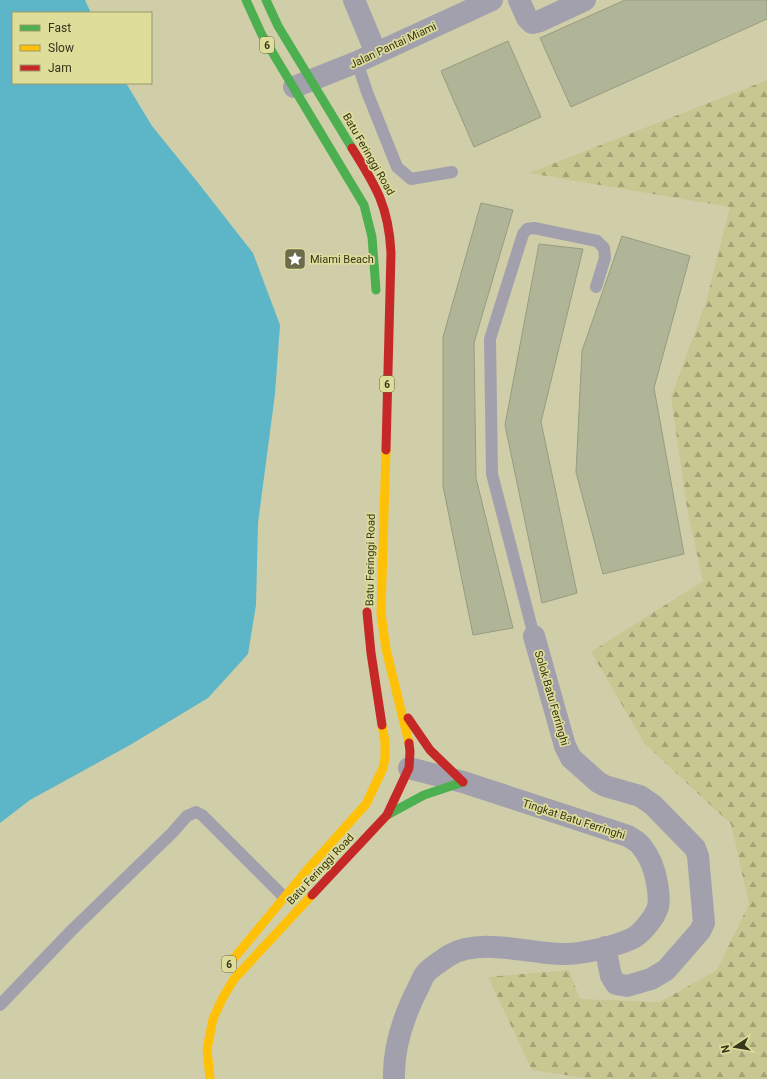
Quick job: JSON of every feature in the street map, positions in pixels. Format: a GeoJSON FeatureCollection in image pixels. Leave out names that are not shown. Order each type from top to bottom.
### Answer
{"type":"FeatureCollection","features":[{"type":"Feature","properties":{"kind":"main road","name":"Batu Feringgi Road"},"geometry":{"type":"LineString","coordinates":[[210,1079],[207,1049],[213,1019],[222,999],[234,979],[387,815],[399,791],[403,766],[410,752],[401,707],[386,650],[381,614],[390,232],[387,213],[374,183],[302,83],[262,35],[246,0]]}},
{"type":"Feature","properties":{"kind":"main road","name":"Batu Feringgi Road"},"geometry":{"type":"LineString","coordinates":[[266,0],[302,83],[358,193],[369,219],[373,237],[376,302]]}},
{"type":"Feature","properties":{"kind":"main road","name":"Batu Feringgi Road"},"geometry":{"type":"LineString","coordinates":[[223,971],[284,897],[366,804],[383,768],[385,758],[385,742],[368,632],[368,601]]}},
{"type":"Feature","properties":{"kind":"main road"},"geometry":{"type":"LineString","coordinates":[[380,703],[396,745]]}},
{"type":"Feature","properties":{"kind":"main road"},"geometry":{"type":"LineString","coordinates":[[387,815],[424,795],[463,782],[430,750],[401,707]]}},
{"type":"Feature","properties":{"kind":"main road"},"geometry":{"type":"LineString","coordinates":[[366,804],[385,783]]}},
{"type":"Feature","properties":{"kind":"street"},"geometry":{"type":"LineString","coordinates":[[354,0],[367,58]]}},
{"type":"Feature","properties":{"kind":"street","name":"Jalan Pantai Miami"},"geometry":{"type":"LineString","coordinates":[[302,83],[367,58],[492,0]]}},
{"type":"Feature","properties":{"kind":"street"},"geometry":{"type":"LineString","coordinates":[[519,0],[527,18],[532,23],[540,21],[585,0]]}},
{"type":"Feature","properties":{"kind":"street","name":"Solok Batu Ferringhi"},"geometry":{"type":"LineString","coordinates":[[534,636],[565,746],[571,758],[598,782],[605,786],[640,796],[653,805],[695,848],[698,856],[704,923],[700,931],[666,970],[651,979],[627,986],[616,984],[611,976],[605,947]]}},
{"type":"Feature","properties":{"kind":"street","name":"Tingkat Batu Ferringhi"},"geometry":{"type":"LineString","coordinates":[[394,1079],[393,1067],[399,1036],[409,1005],[426,973],[451,955],[464,949],[480,946],[562,954],[579,953],[605,947],[633,939],[651,921],[658,907],[656,876],[651,863],[642,846],[628,836],[463,782],[403,766]]}},
{"type":"Feature","properties":{"kind":"lane"},"geometry":{"type":"LineString","coordinates":[[367,58],[367,92],[397,167],[411,179],[452,172]]}},
{"type":"Feature","properties":{"kind":"lane"},"geometry":{"type":"LineString","coordinates":[[534,636],[492,474],[490,339],[523,234],[527,229],[534,228],[596,241],[604,248],[605,258],[596,287]]}},
{"type":"Feature","properties":{"kind":"lane"},"geometry":{"type":"LineString","coordinates":[[0,1005],[66,936],[172,833],[187,816],[196,812],[202,815],[284,897]]}},
{"type":"Feature","properties":{"kind":"green space"},"geometry":{"type":"Polygon","coordinates":[[[767,80],[767,1079],[592,1079],[532,1070],[488,977],[569,970],[580,999],[660,1002],[717,970],[749,904],[731,824],[645,744],[591,652],[703,581],[688,514],[671,397],[706,302],[730,207],[529,173],[767,80]]]}},
{"type":"Feature","properties":{"kind":"water"},"geometry":{"type":"Polygon","coordinates":[[[0,0],[85,0],[91,12],[12,12],[12,84],[127,84],[152,126],[253,253],[280,325],[275,394],[258,523],[256,605],[248,654],[208,698],[130,745],[30,800],[0,823],[0,0]]]}},
{"type":"Feature","properties":{"kind":"building"},"geometry":{"type":"Polygon","coordinates":[[[625,0],[767,0],[767,19],[571,107],[540,38],[625,0]]]}},
{"type":"Feature","properties":{"kind":"building"},"geometry":{"type":"Polygon","coordinates":[[[508,41],[541,117],[474,147],[441,71],[508,41]]]}},
{"type":"Feature","properties":{"kind":"building"},"geometry":{"type":"Polygon","coordinates":[[[481,203],[513,210],[474,343],[476,478],[513,628],[473,635],[443,486],[443,337],[481,203]]]}},
{"type":"Feature","properties":{"kind":"building"},"geometry":{"type":"Polygon","coordinates":[[[622,236],[690,256],[654,388],[684,554],[603,574],[576,472],[582,351],[622,236]]]}},
{"type":"Feature","properties":{"kind":"building"},"geometry":{"type":"Polygon","coordinates":[[[539,244],[583,249],[541,422],[577,593],[542,603],[505,425],[539,244]]]}},
{"type":"Feature","properties":{"kind":"traffic: fast"},"geometry":{"type":"LineString","coordinates":[[246,0],[262,35],[364,205],[372,237],[376,290]]}},
{"type":"Feature","properties":{"kind":"traffic: fast"},"geometry":{"type":"LineString","coordinates":[[266,0],[278,26],[352,148]]}},
{"type":"Feature","properties":{"kind":"traffic: fast"},"geometry":{"type":"LineString","coordinates":[[387,815],[424,795],[463,782]]}},
{"type":"Feature","properties":{"kind":"traffic: slow"},"geometry":{"type":"LineString","coordinates":[[386,450],[381,614],[386,649],[409,743]]}},
{"type":"Feature","properties":{"kind":"traffic: slow"},"geometry":{"type":"LineString","coordinates":[[230,963],[307,870],[366,804],[383,768],[385,758],[385,742],[382,725]]}},
{"type":"Feature","properties":{"kind":"traffic: slow"},"geometry":{"type":"LineString","coordinates":[[210,1079],[207,1049],[213,1019],[222,999],[234,979],[312,895]]}},
{"type":"Feature","properties":{"kind":"traffic: jam"},"geometry":{"type":"LineString","coordinates":[[352,148],[368,174],[380,198],[390,237],[391,253],[386,450]]}},
{"type":"Feature","properties":{"kind":"traffic: jam"},"geometry":{"type":"LineString","coordinates":[[367,612],[371,653],[382,725]]}},
{"type":"Feature","properties":{"kind":"traffic: jam"},"geometry":{"type":"LineString","coordinates":[[408,718],[430,750],[463,782]]}},
{"type":"Feature","properties":{"kind":"traffic: jam"},"geometry":{"type":"LineString","coordinates":[[312,895],[387,815],[409,768],[409,743]]}},
{"type":"Feature","properties":{"kind":"place","name":"Miami Beach"},"geometry":{"type":"Point","coordinates":[295,259]}}]}
